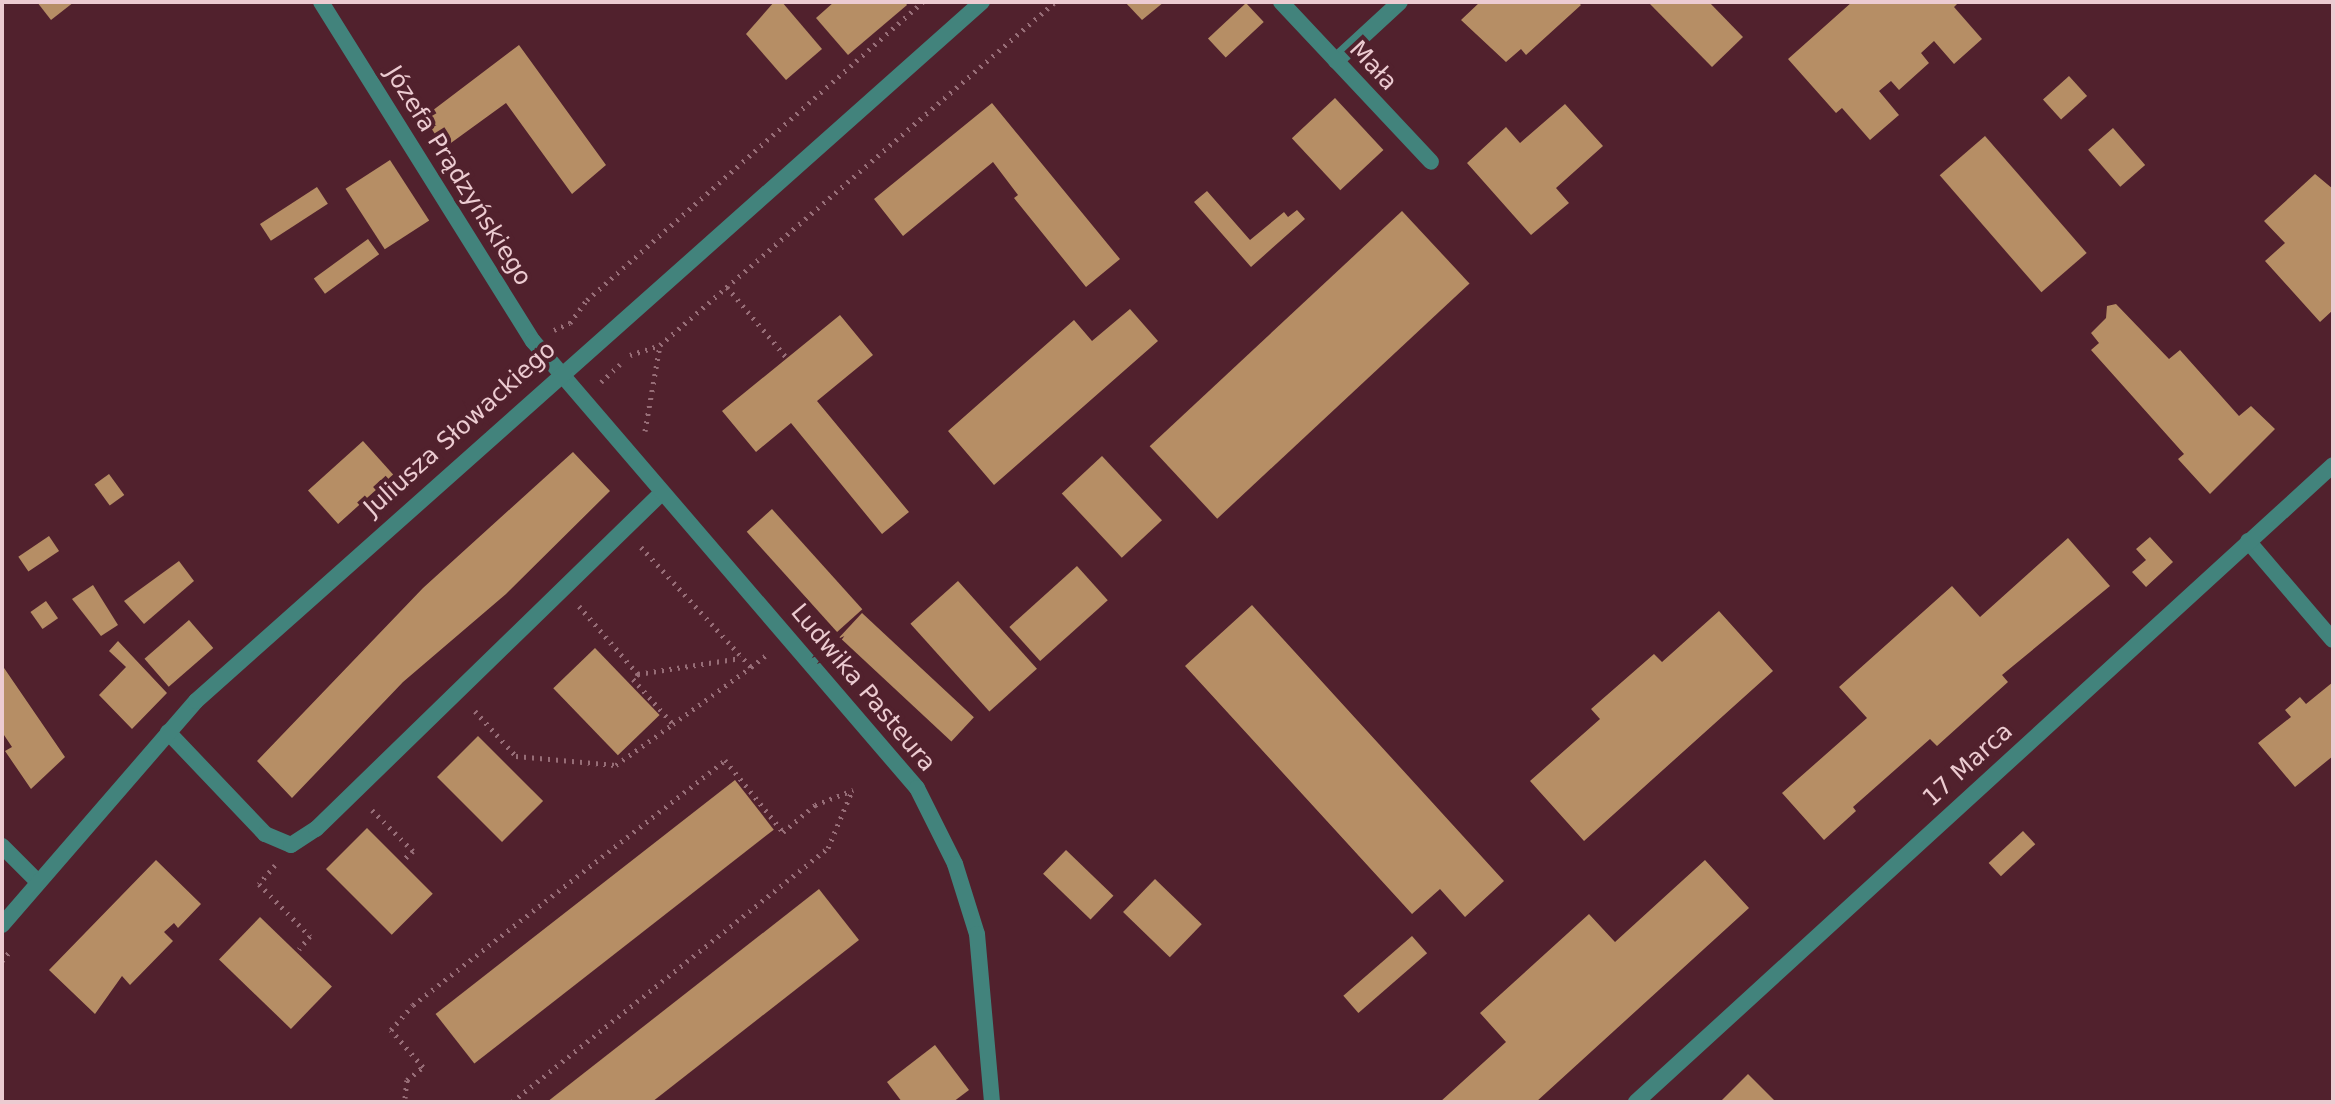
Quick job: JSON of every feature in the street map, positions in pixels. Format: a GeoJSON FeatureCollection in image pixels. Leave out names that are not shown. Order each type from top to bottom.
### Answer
{"type":"FeatureCollection","features":[{"type":"Feature","properties":{"kind":"street","name":"Józefa Prądzyńskiego"},"geometry":{"type":"LineString","coordinates":[[321,2],[558,373]]}},
{"type":"Feature","properties":{"kind":"street","name":"Juliusza Słowackiego"},"geometry":{"type":"LineString","coordinates":[[2,925],[168,732],[558,373],[982,2]]}},
{"type":"Feature","properties":{"kind":"street","name":"Mała"},"geometry":{"type":"LineString","coordinates":[[1281,2],[1431,162]]}},
{"type":"Feature","properties":{"kind":"street"},"geometry":{"type":"LineString","coordinates":[[1336,61],[1400,2]]}},
{"type":"Feature","properties":{"kind":"street","name":"Ludwika Pasteura"},"geometry":{"type":"LineString","coordinates":[[558,373],[905,768],[955,864],[983,961],[992,1102]]}},
{"type":"Feature","properties":{"kind":"street","name":"17 Marca"},"geometry":{"type":"LineString","coordinates":[[1636,1102],[2333,465]]}},
{"type":"Feature","properties":{"kind":"street"},"geometry":{"type":"LineString","coordinates":[[168,732],[265,834],[291,845],[354,792],[661,493]]}},
{"type":"Feature","properties":{"kind":"street"},"geometry":{"type":"LineString","coordinates":[[2248,541],[2333,640]]}},
{"type":"Feature","properties":{"kind":"street"},"geometry":{"type":"LineString","coordinates":[[2,846],[37,881]]}},
{"type":"Feature","properties":{"kind":"path"},"geometry":{"type":"LineString","coordinates":[[580,401],[633,352],[660,345],[1055,2]]}},
{"type":"Feature","properties":{"kind":"path"},"geometry":{"type":"LineString","coordinates":[[727,287],[787,358]]}},
{"type":"Feature","properties":{"kind":"path"},"geometry":{"type":"LineString","coordinates":[[638,467],[660,345]]}},
{"type":"Feature","properties":{"kind":"path"},"geometry":{"type":"LineString","coordinates":[[624,529],[751,667]]}},
{"type":"Feature","properties":{"kind":"path"},"geometry":{"type":"LineString","coordinates":[[563,588],[638,674]]}},
{"type":"Feature","properties":{"kind":"path"},"geometry":{"type":"LineString","coordinates":[[458,691],[516,756],[616,765],[789,636]]}},
{"type":"Feature","properties":{"kind":"path"},"geometry":{"type":"LineString","coordinates":[[673,724],[633,679],[638,674],[742,657]]}},
{"type":"Feature","properties":{"kind":"path"},"geometry":{"type":"LineString","coordinates":[[512,767],[516,756]]}},
{"type":"Feature","properties":{"kind":"path"},"geometry":{"type":"LineString","coordinates":[[405,1098],[407,1080],[423,1067],[391,1030],[413,1005],[725,760],[783,832],[815,805],[853,790],[828,848],[512,1102]]}},
{"type":"Feature","properties":{"kind":"path"},"geometry":{"type":"LineString","coordinates":[[354,792],[413,851],[402,861]]}},
{"type":"Feature","properties":{"kind":"path"},"geometry":{"type":"LineString","coordinates":[[291,845],[259,884],[310,936],[299,949]]}},
{"type":"Feature","properties":{"kind":"path"},"geometry":{"type":"LineString","coordinates":[[2,961],[21,937]]}},
{"type":"Feature","properties":{"kind":"building"},"geometry":{"type":"Polygon","coordinates":[[[37,2],[74,2],[51,20],[37,2]]]}},
{"type":"Feature","properties":{"kind":"building"},"geometry":{"type":"Polygon","coordinates":[[[774,2],[782,2],[822,49],[786,80],[746,34],[774,2]]]}},
{"type":"Feature","properties":{"kind":"building"},"geometry":{"type":"Polygon","coordinates":[[[834,2],[905,2],[907,5],[848,55],[816,18],[834,2]]]}},
{"type":"Feature","properties":{"kind":"building"},"geometry":{"type":"Polygon","coordinates":[[[1125,2],[1164,2],[1142,20],[1125,2]]]}},
{"type":"Feature","properties":{"kind":"building"},"geometry":{"type":"Polygon","coordinates":[[[1480,2],[1578,2],[1581,5],[1526,55],[1521,49],[1506,62],[1461,20],[1480,2]]]}},
{"type":"Feature","properties":{"kind":"building"},"geometry":{"type":"Polygon","coordinates":[[[1648,2],[1709,2],[1743,37],[1712,67],[1648,2]]]}},
{"type":"Feature","properties":{"kind":"building"},"geometry":{"type":"Polygon","coordinates":[[[1852,2],[1959,2],[1954,7],[1982,39],[1954,64],[1934,41],[1921,53],[1929,63],[1899,90],[1891,81],[1879,91],[1899,115],[1870,140],[1842,108],[1836,113],[1788,59],[1852,2]]]}},
{"type":"Feature","properties":{"kind":"building"},"geometry":{"type":"Polygon","coordinates":[[[1246,3],[1264,22],[1226,57],[1208,38],[1246,3]]]}},
{"type":"Feature","properties":{"kind":"building"},"geometry":{"type":"Polygon","coordinates":[[[519,45],[606,165],[572,194],[506,103],[444,148],[424,117],[519,45]]]}},
{"type":"Feature","properties":{"kind":"building"},"geometry":{"type":"Polygon","coordinates":[[[2069,76],[2087,96],[2061,119],[2043,99],[2069,76]]]}},
{"type":"Feature","properties":{"kind":"building"},"geometry":{"type":"Polygon","coordinates":[[[1335,98],[1383,150],[1340,190],[1292,138],[1335,98]]]}},
{"type":"Feature","properties":{"kind":"building"},"geometry":{"type":"Polygon","coordinates":[[[992,103],[1120,259],[1086,287],[1014,198],[1018,195],[993,162],[903,236],[874,199],[992,103]]]}},
{"type":"Feature","properties":{"kind":"building"},"geometry":{"type":"Polygon","coordinates":[[[1565,104],[1603,146],[1556,188],[1569,203],[1531,235],[1467,163],[1506,127],[1520,143],[1565,104]]]}},
{"type":"Feature","properties":{"kind":"building"},"geometry":{"type":"Polygon","coordinates":[[[2113,128],[2145,165],[2120,187],[2088,150],[2113,128]]]}},
{"type":"Feature","properties":{"kind":"building"},"geometry":{"type":"Polygon","coordinates":[[[1985,136],[2087,253],[2041,292],[1940,175],[1985,136]]]}},
{"type":"Feature","properties":{"kind":"building"},"geometry":{"type":"Polygon","coordinates":[[[390,160],[429,220],[385,249],[346,189],[390,160]]]}},
{"type":"Feature","properties":{"kind":"building"},"geometry":{"type":"Polygon","coordinates":[[[2315,174],[2333,189],[2333,310],[2320,322],[2265,261],[2285,243],[2264,221],[2315,174]]]}},
{"type":"Feature","properties":{"kind":"building"},"geometry":{"type":"Polygon","coordinates":[[[317,187],[328,204],[271,241],[260,224],[317,187]]]}},
{"type":"Feature","properties":{"kind":"building"},"geometry":{"type":"Polygon","coordinates":[[[1207,191],[1250,240],[1284,212],[1288,217],[1297,210],[1305,219],[1251,267],[1194,202],[1207,191]]]}},
{"type":"Feature","properties":{"kind":"building"},"geometry":{"type":"Polygon","coordinates":[[[1402,211],[1470,283],[1217,519],[1150,446],[1402,211]]]}},
{"type":"Feature","properties":{"kind":"building"},"geometry":{"type":"Polygon","coordinates":[[[368,239],[379,254],[325,294],[314,278],[368,239]]]}},
{"type":"Feature","properties":{"kind":"building"},"geometry":{"type":"Polygon","coordinates":[[[2116,304],[2169,359],[2180,350],[2239,416],[2251,406],[2275,429],[2210,494],[2178,459],[2184,454],[2091,350],[2099,343],[2091,333],[2106,318],[2107,306],[2116,304]]]}},
{"type":"Feature","properties":{"kind":"building"},"geometry":{"type":"Polygon","coordinates":[[[1130,309],[1158,341],[994,485],[948,431],[1074,320],[1092,341],[1130,309]]]}},
{"type":"Feature","properties":{"kind":"building"},"geometry":{"type":"Polygon","coordinates":[[[840,315],[873,355],[817,401],[909,512],[882,534],[791,423],[756,452],[722,411],[840,315]]]}},
{"type":"Feature","properties":{"kind":"building"},"geometry":{"type":"Polygon","coordinates":[[[363,441],[393,474],[338,524],[308,491],[363,441]]]}},
{"type":"Feature","properties":{"kind":"building"},"geometry":{"type":"Polygon","coordinates":[[[573,452],[610,491],[506,594],[403,682],[292,798],[257,761],[423,588],[573,452]]]}},
{"type":"Feature","properties":{"kind":"building"},"geometry":{"type":"Polygon","coordinates":[[[1102,456],[1162,520],[1122,558],[1062,494],[1102,456]]]}},
{"type":"Feature","properties":{"kind":"building"},"geometry":{"type":"Polygon","coordinates":[[[109,474],[124,495],[110,506],[94,485],[109,474]]]}},
{"type":"Feature","properties":{"kind":"building"},"geometry":{"type":"Polygon","coordinates":[[[772,509],[862,609],[837,632],[747,532],[772,509]]]}},
{"type":"Feature","properties":{"kind":"building"},"geometry":{"type":"Polygon","coordinates":[[[49,536],[59,551],[28,572],[18,557],[49,536]]]}},
{"type":"Feature","properties":{"kind":"building"},"geometry":{"type":"Polygon","coordinates":[[[2150,537],[2173,562],[2146,587],[2132,572],[2146,560],[2136,549],[2150,537]]]}},
{"type":"Feature","properties":{"kind":"building"},"geometry":{"type":"Polygon","coordinates":[[[2068,538],[2110,586],[2002,675],[2008,682],[1937,746],[1930,739],[1853,807],[1856,811],[1824,840],[1782,793],[1867,718],[1839,687],[1952,586],[1980,617],[2068,538]]]}},
{"type":"Feature","properties":{"kind":"building"},"geometry":{"type":"Polygon","coordinates":[[[179,561],[194,581],[144,624],[124,601],[179,561]]]}},
{"type":"Feature","properties":{"kind":"building"},"geometry":{"type":"Polygon","coordinates":[[[1077,566],[1108,600],[1040,661],[1009,627],[1077,566]]]}},
{"type":"Feature","properties":{"kind":"building"},"geometry":{"type":"Polygon","coordinates":[[[958,581],[1037,669],[989,712],[910,624],[958,581]]]}},
{"type":"Feature","properties":{"kind":"building"},"geometry":{"type":"Polygon","coordinates":[[[93,585],[118,625],[101,636],[72,599],[93,585]]]}},
{"type":"Feature","properties":{"kind":"building"},"geometry":{"type":"Polygon","coordinates":[[[46,601],[58,618],[42,629],[30,612],[46,601]]]}},
{"type":"Feature","properties":{"kind":"building"},"geometry":{"type":"Polygon","coordinates":[[[1252,605],[1504,881],[1465,917],[1440,889],[1412,914],[1185,666],[1252,605]]]}},
{"type":"Feature","properties":{"kind":"building"},"geometry":{"type":"Polygon","coordinates":[[[1719,611],[1773,671],[1584,841],[1530,781],[1600,719],[1591,709],[1654,654],[1662,662],[1719,611]]]}},
{"type":"Feature","properties":{"kind":"building"},"geometry":{"type":"Polygon","coordinates":[[[862,613],[974,717],[951,741],[839,637],[862,613]]]}},
{"type":"Feature","properties":{"kind":"building"},"geometry":{"type":"Polygon","coordinates":[[[189,620],[213,648],[169,687],[144,659],[189,620]]]}},
{"type":"Feature","properties":{"kind":"building"},"geometry":{"type":"Polygon","coordinates":[[[118,641],[167,693],[132,729],[99,695],[126,667],[109,651],[118,641]]]}},
{"type":"Feature","properties":{"kind":"building"},"geometry":{"type":"Polygon","coordinates":[[[595,648],[660,715],[618,755],[553,688],[595,648]]]}},
{"type":"Feature","properties":{"kind":"building"},"geometry":{"type":"Polygon","coordinates":[[[2,665],[65,757],[31,789],[5,751],[12,747],[2,732],[2,665]]]}},
{"type":"Feature","properties":{"kind":"building"},"geometry":{"type":"Polygon","coordinates":[[[2333,682],[2333,756],[2295,787],[2258,743],[2291,717],[2285,710],[2300,697],[2306,704],[2333,682]]]}},
{"type":"Feature","properties":{"kind":"building"},"geometry":{"type":"Polygon","coordinates":[[[478,736],[543,801],[502,842],[437,777],[478,736]]]}},
{"type":"Feature","properties":{"kind":"building"},"geometry":{"type":"Polygon","coordinates":[[[735,780],[774,830],[474,1064],[436,1014],[735,780]]]}},
{"type":"Feature","properties":{"kind":"building"},"geometry":{"type":"Polygon","coordinates":[[[367,828],[433,894],[392,935],[326,869],[367,828]]]}},
{"type":"Feature","properties":{"kind":"building"},"geometry":{"type":"Polygon","coordinates":[[[2023,831],[2035,844],[2001,876],[1989,863],[2023,831]]]}},
{"type":"Feature","properties":{"kind":"building"},"geometry":{"type":"Polygon","coordinates":[[[1066,850],[1113,896],[1091,920],[1043,874],[1066,850]]]}},
{"type":"Feature","properties":{"kind":"building"},"geometry":{"type":"Polygon","coordinates":[[[156,860],[201,904],[178,928],[174,923],[164,932],[173,941],[130,985],[122,976],[95,1014],[49,970],[156,860]]]}},
{"type":"Feature","properties":{"kind":"building"},"geometry":{"type":"Polygon","coordinates":[[[1705,860],[1749,908],[1536,1102],[1440,1102],[1506,1042],[1480,1013],[1589,914],[1615,942],[1705,860]]]}},
{"type":"Feature","properties":{"kind":"building"},"geometry":{"type":"Polygon","coordinates":[[[1155,879],[1202,924],[1170,957],[1123,912],[1155,879]]]}},
{"type":"Feature","properties":{"kind":"building"},"geometry":{"type":"Polygon","coordinates":[[[819,889],[859,940],[652,1102],[547,1102],[819,889]]]}},
{"type":"Feature","properties":{"kind":"building"},"geometry":{"type":"Polygon","coordinates":[[[260,917],[332,986],[291,1029],[219,959],[260,917]]]}},
{"type":"Feature","properties":{"kind":"building"},"geometry":{"type":"Polygon","coordinates":[[[1412,936],[1427,953],[1358,1013],[1343,996],[1412,936]]]}},
{"type":"Feature","properties":{"kind":"building"},"geometry":{"type":"Polygon","coordinates":[[[935,1045],[969,1090],[953,1102],[902,1102],[887,1082],[935,1045]]]}},
{"type":"Feature","properties":{"kind":"building"},"geometry":{"type":"Polygon","coordinates":[[[1748,1074],[1776,1102],[1720,1102],[1748,1074]]]}}]}
